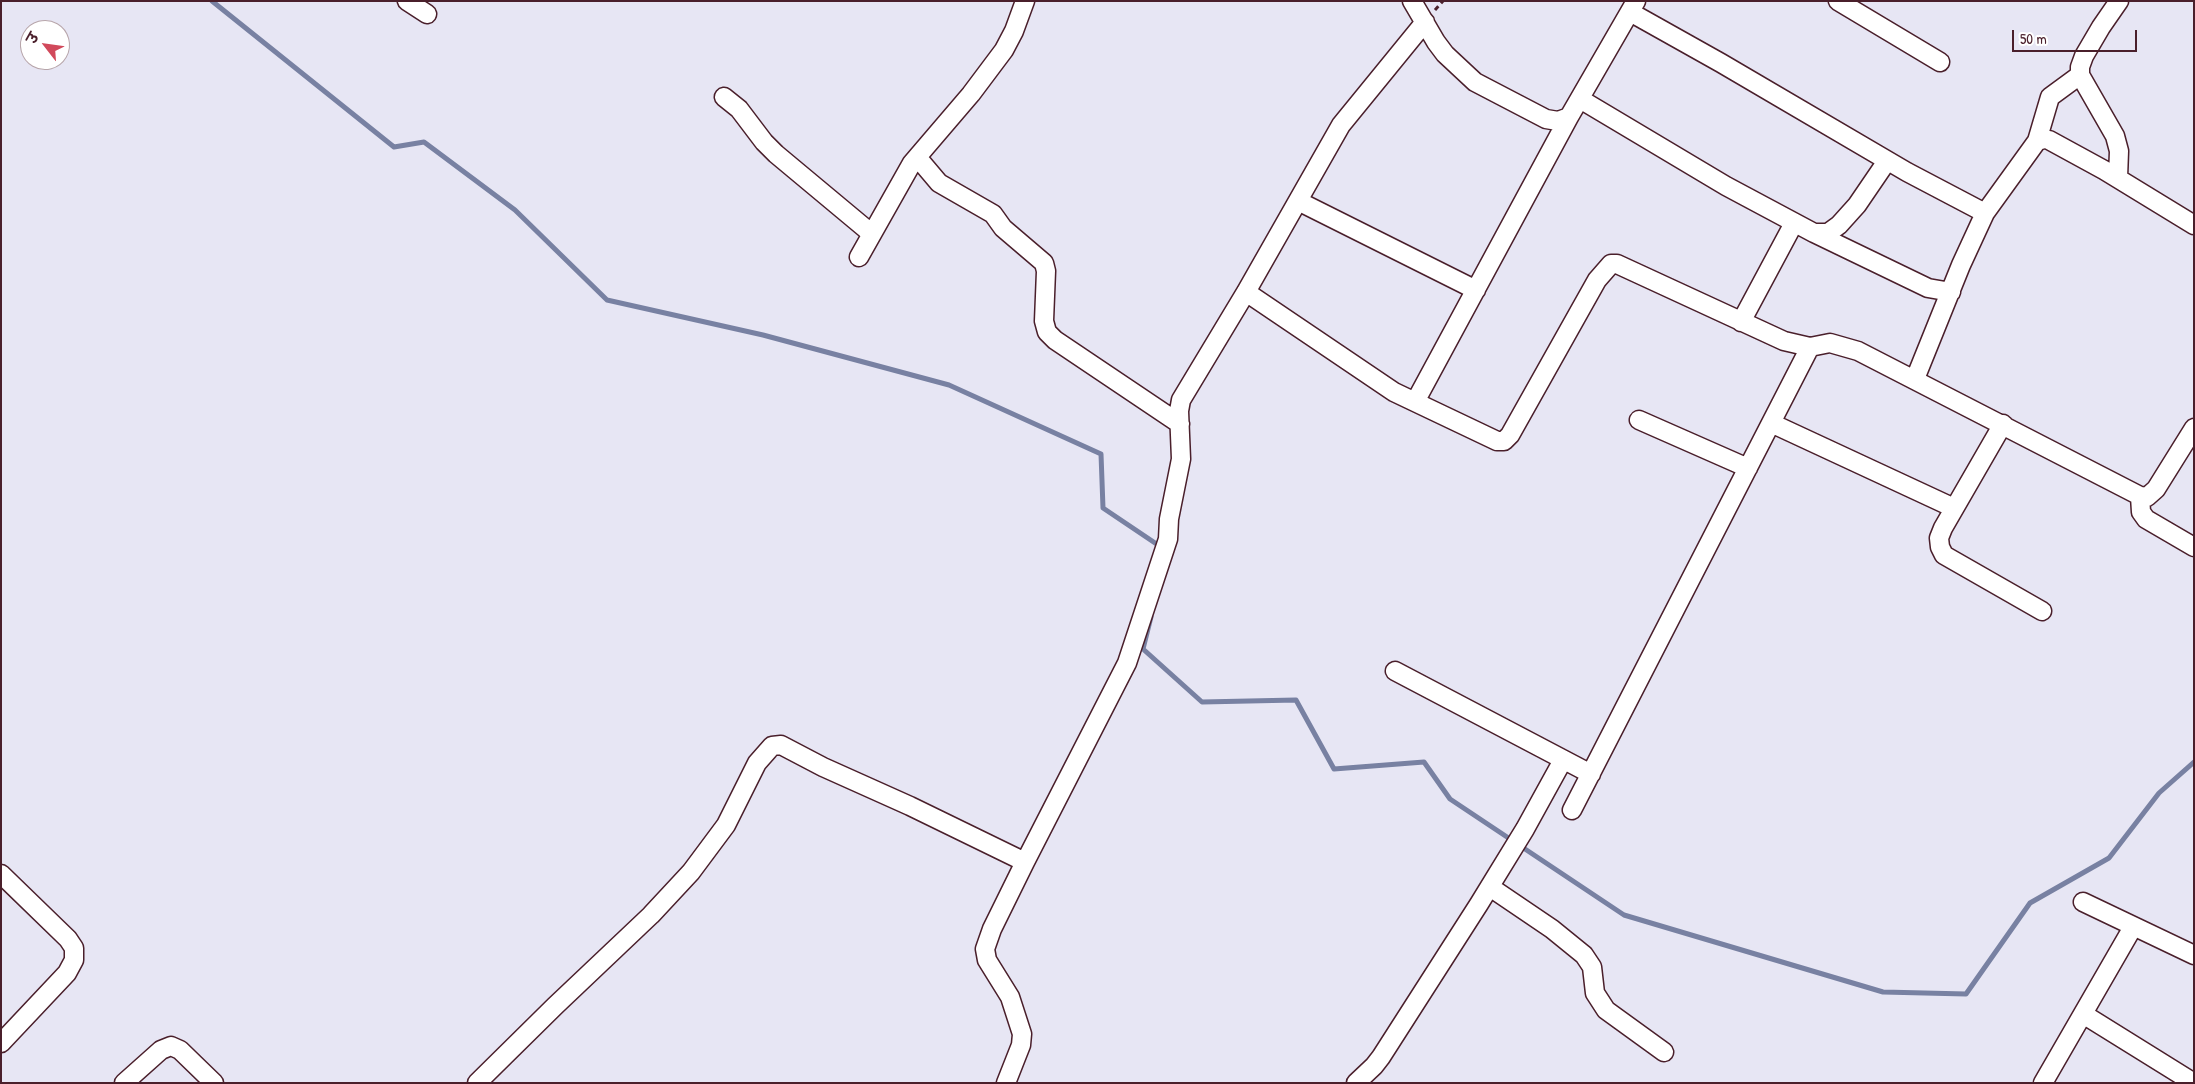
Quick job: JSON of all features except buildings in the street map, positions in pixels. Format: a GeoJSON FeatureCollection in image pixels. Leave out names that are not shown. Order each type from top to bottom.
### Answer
{"type":"FeatureCollection","features":[{"type":"Feature","properties":{"kind":"street"},"geometry":{"type":"LineString","coordinates":[[407,1],[427,14]]}},
{"type":"Feature","properties":{"kind":"street"},"geometry":{"type":"LineString","coordinates":[[859,257],[917,157],[971,94],[1004,50],[1014,31],[1025,1]]}},
{"type":"Feature","properties":{"kind":"street"},"geometry":{"type":"LineString","coordinates":[[1412,1],[1445,54],[1475,82],[1546,119],[1558,121],[1569,117]]}},
{"type":"Feature","properties":{"kind":"street"},"geometry":{"type":"LineString","coordinates":[[1838,1],[1940,62]]}},
{"type":"Feature","properties":{"kind":"street"},"geometry":{"type":"LineString","coordinates":[[2116,2],[2084,56],[2080,67],[2080,75],[2115,136],[2119,151],[2118,178]]}},
{"type":"Feature","properties":{"kind":"street"},"geometry":{"type":"LineString","coordinates":[[1415,402],[1569,117],[1633,7],[1721,63],[1887,161],[1985,214]]}},
{"type":"Feature","properties":{"kind":"street"},"geometry":{"type":"LineString","coordinates":[[1006,1083],[1022,1045],[1022,1034],[1010,997],[987,960],[985,949],[992,929],[1025,862],[1128,664],[1168,538],[1169,519],[1181,459],[1179,411],[1181,400],[1246,292],[1341,125],[1425,22]]}},
{"type":"Feature","properties":{"kind":"street"},"geometry":{"type":"LineString","coordinates":[[1915,380],[1985,214],[2037,140],[2050,97],[2080,75]]}},
{"type":"Feature","properties":{"kind":"street"},"geometry":{"type":"LineString","coordinates":[[724,97],[739,109],[764,142],[776,154],[872,234]]}},
{"type":"Feature","properties":{"kind":"street"},"geometry":{"type":"LineString","coordinates":[[1580,99],[1726,186],[1794,223],[1928,288],[1951,292]]}},
{"type":"Feature","properties":{"kind":"street"},"geometry":{"type":"LineString","coordinates":[[2037,140],[2049,140],[2118,178],[2194,225]]}},
{"type":"Feature","properties":{"kind":"street"},"geometry":{"type":"LineString","coordinates":[[917,157],[939,183],[993,214],[1004,228],[1044,263],[1046,271],[1044,321],[1047,332],[1055,340],[1180,424]]}},
{"type":"Feature","properties":{"kind":"street"},"geometry":{"type":"LineString","coordinates":[[1814,233],[1828,233],[1839,225],[1857,205],[1887,161]]}},
{"type":"Feature","properties":{"kind":"street"},"geometry":{"type":"LineString","coordinates":[[1298,201],[1476,290]]}},
{"type":"Feature","properties":{"kind":"street"},"geometry":{"type":"LineString","coordinates":[[1741,322],[1794,223]]}},
{"type":"Feature","properties":{"kind":"street"},"geometry":{"type":"LineString","coordinates":[[1246,292],[1394,392],[1482,434],[1504,441],[1510,435],[1597,280],[1611,264],[1618,264],[1628,268],[1658,284],[1784,342],[1810,347],[1830,343],[1842,346],[1915,380],[2140,496],[2147,497],[2156,489],[2194,428]]}},
{"type":"Feature","properties":{"kind":"street"},"geometry":{"type":"LineString","coordinates":[[1572,810],[1810,347]]}},
{"type":"Feature","properties":{"kind":"street"},"geometry":{"type":"LineString","coordinates":[[1639,420],[1748,468]]}},
{"type":"Feature","properties":{"kind":"street"},"geometry":{"type":"LineString","coordinates":[[1771,423],[1954,508]]}},
{"type":"Feature","properties":{"kind":"street"},"geometry":{"type":"LineString","coordinates":[[2002,424],[1954,508],[1939,538],[1940,547],[1944,555],[2042,611]]}},
{"type":"Feature","properties":{"kind":"street"},"geometry":{"type":"LineString","coordinates":[[2140,496],[2141,512],[2146,519],[2194,547]]}},
{"type":"Feature","properties":{"kind":"street"},"geometry":{"type":"LineString","coordinates":[[1394,671],[1590,774]]}},
{"type":"Feature","properties":{"kind":"street"},"geometry":{"type":"LineString","coordinates":[[477,1083],[554,1006],[651,915],[691,872],[726,825],[757,763],[772,746],[780,745],[1025,862]]}},
{"type":"Feature","properties":{"kind":"street"},"geometry":{"type":"LineString","coordinates":[[1356,1083],[1381,1057],[1490,887],[1563,760]]}},
{"type":"Feature","properties":{"kind":"street"},"geometry":{"type":"LineString","coordinates":[[1,874],[68,939],[74,948],[74,960],[66,974],[2,1042]]}},
{"type":"Feature","properties":{"kind":"street"},"geometry":{"type":"LineString","coordinates":[[1490,887],[1552,928],[1584,955],[1592,967],[1595,993],[1606,1010],[1664,1052]]}},
{"type":"Feature","properties":{"kind":"street"},"geometry":{"type":"LineString","coordinates":[[2083,902],[2194,955]]}},
{"type":"Feature","properties":{"kind":"street"},"geometry":{"type":"LineString","coordinates":[[2044,1083],[2133,927]]}},
{"type":"Feature","properties":{"kind":"street"},"geometry":{"type":"LineString","coordinates":[[2083,1014],[2194,1083]]}},
{"type":"Feature","properties":{"kind":"street"},"geometry":{"type":"LineString","coordinates":[[124,1083],[161,1050],[171,1046],[180,1050],[214,1083]]}},
{"type":"Feature","properties":{"kind":"waterway"},"geometry":{"type":"LineString","coordinates":[[212,1],[394,147],[424,142],[515,210],[607,300],[763,335],[949,385],[1101,454],[1103,508],[1161,547]]}},
{"type":"Feature","properties":{"kind":"waterway"},"geometry":{"type":"LineString","coordinates":[[1151,617],[1143,649],[1202,702],[1296,700],[1334,769],[1424,762],[1450,799],[1624,915],[1883,992],[1966,994],[2030,903],[2109,858],[2159,793],[2194,762]]}}]}
